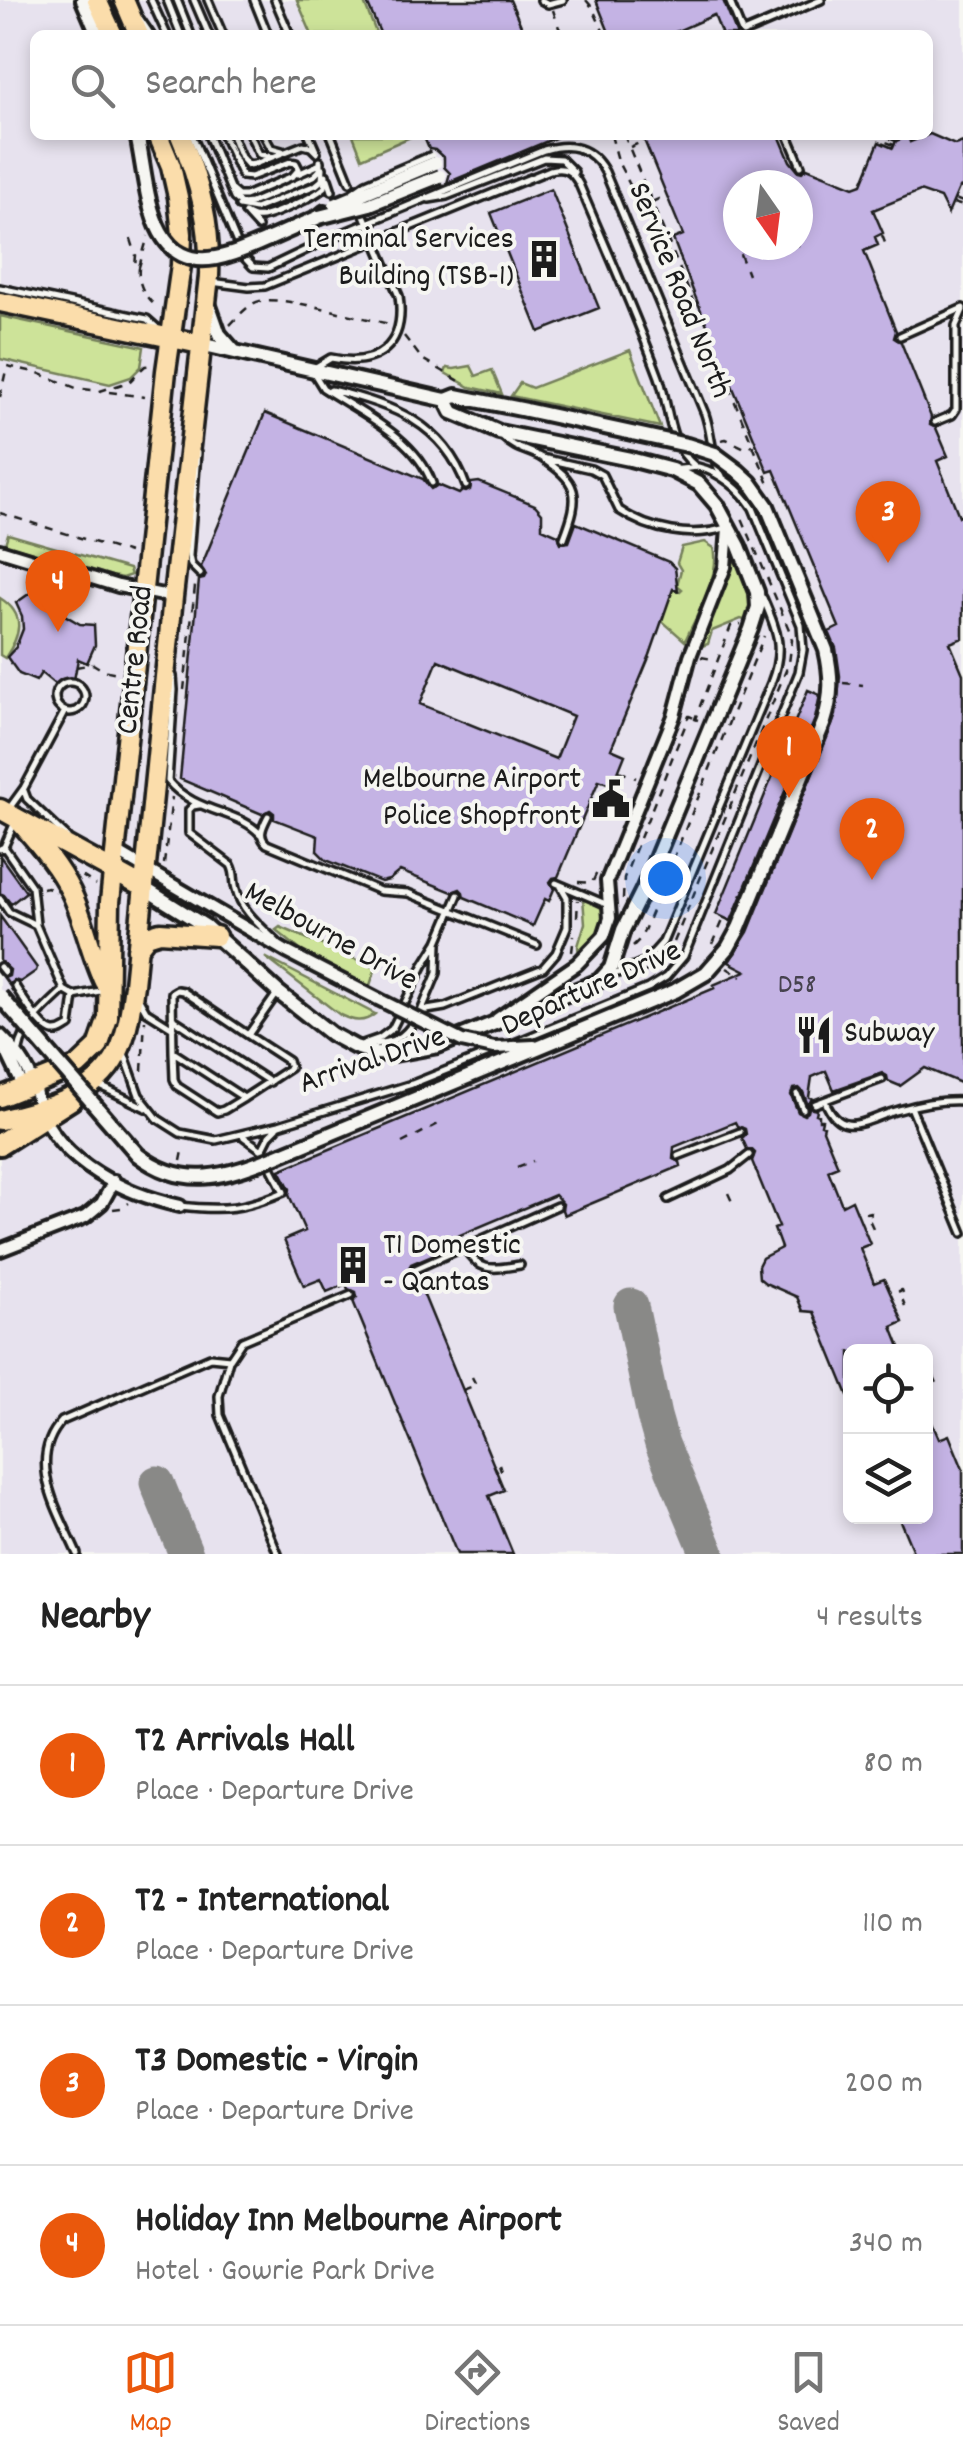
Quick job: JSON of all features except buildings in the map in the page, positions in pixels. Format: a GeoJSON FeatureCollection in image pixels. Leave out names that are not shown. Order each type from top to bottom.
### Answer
{"type":"FeatureCollection","features":[{"type":"Feature","properties":{"kind":"highway"},"geometry":{"type":"LineString","coordinates":[[0,1144],[41,1111],[71,1099]]}},
{"type":"Feature","properties":{"kind":"main road"},"geometry":{"type":"LineString","coordinates":[[97,0],[111,30]]}},
{"type":"Feature","properties":{"kind":"main road"},"geometry":{"type":"LineString","coordinates":[[125,0],[137,30]]}},
{"type":"Feature","properties":{"kind":"main road","name":"Centre Road"},"geometry":{"type":"LineString","coordinates":[[14,1090],[78,1066],[93,1053],[104,1034],[115,850],[168,338],[181,265],[178,198],[160,140]]}},
{"type":"Feature","properties":{"kind":"main road","name":"Centre Road"},"geometry":{"type":"LineString","coordinates":[[71,1099],[111,1066],[122,1046],[134,985],[207,289],[209,242],[204,201],[182,140]]}},
{"type":"Feature","properties":{"kind":"main road","name":"Departure Drive"},"geometry":{"type":"LineString","coordinates":[[0,302],[200,344]]}},
{"type":"Feature","properties":{"kind":"main road"},"geometry":{"type":"LineString","coordinates":[[10,815],[63,876],[109,996],[122,1046]]}},
{"type":"Feature","properties":{"kind":"main road","name":"Melbourne Drive"},"geometry":{"type":"LineString","coordinates":[[10,815],[113,872],[145,878]]}},
{"type":"Feature","properties":{"kind":"main road"},"geometry":{"type":"LineString","coordinates":[[137,950],[148,936],[160,932],[216,936]]}},
{"type":"Feature","properties":{"kind":"main road"},"geometry":{"type":"LineString","coordinates":[[0,1120],[41,1111]]}},
{"type":"Feature","properties":{"kind":"street"},"geometry":{"type":"LineString","coordinates":[[84,0],[96,30]]}},
{"type":"Feature","properties":{"kind":"street"},"geometry":{"type":"LineString","coordinates":[[138,140],[158,231],[171,248],[203,260],[222,257],[319,218],[370,204],[436,164],[333,198],[319,218]]}},
{"type":"Feature","properties":{"kind":"street"},"geometry":{"type":"LineString","coordinates":[[207,289],[219,334],[236,352]]}},
{"type":"Feature","properties":{"kind":"street","name":"Departure Drive"},"geometry":{"type":"LineString","coordinates":[[0,996],[133,1150],[146,1160],[164,1170],[198,1177],[238,1171],[675,991],[706,973],[739,928],[819,734],[832,682],[826,650],[771,515],[756,490],[714,454],[526,410],[456,396],[446,400],[200,344]]}},
{"type":"Feature","properties":{"kind":"street","name":"Arrival Drive"},"geometry":{"type":"LineString","coordinates":[[446,400],[452,412],[498,432],[630,459],[688,477],[717,504],[758,592]]}},
{"type":"Feature","properties":{"kind":"street","name":"Arrival Drive"},"geometry":{"type":"LineString","coordinates":[[489,1026],[556,980],[596,946],[608,925],[606,881],[674,716],[690,656],[725,567],[728,527]]}},
{"type":"Feature","properties":{"kind":"street"},"geometry":{"type":"LineString","coordinates":[[0,550],[118,586],[172,597]]}},
{"type":"Feature","properties":{"kind":"street"},"geometry":{"type":"LineString","coordinates":[[600,981],[611,968],[623,930],[757,614],[758,592]]}},
{"type":"Feature","properties":{"kind":"street"},"geometry":{"type":"LineString","coordinates":[[115,850],[145,878]]}},
{"type":"Feature","properties":{"kind":"street","name":"Melbourne Drive"},"geometry":{"type":"LineString","coordinates":[[145,878],[165,900],[216,936],[278,992],[331,1034],[355,1047]]}},
{"type":"Feature","properties":{"kind":"street","name":"Melbourne Drive"},"geometry":{"type":"LineString","coordinates":[[145,878],[447,1035],[504,1048],[550,1043]]}},
{"type":"Feature","properties":{"kind":"street","name":"Arrival Drive"},"geometry":{"type":"LineString","coordinates":[[355,1047],[375,1053],[421,1051],[600,981]]}},
{"type":"Feature","properties":{"kind":"street"},"geometry":{"type":"LineString","coordinates":[[0,1036],[21,1058],[14,1090]]}},
{"type":"Feature","properties":{"kind":"street"},"geometry":{"type":"LineString","coordinates":[[0,1036],[14,1090],[41,1111],[68,1152],[86,1167],[114,1181],[180,1206]]}},
{"type":"Feature","properties":{"kind":"street"},"geometry":{"type":"LineString","coordinates":[[0,1250],[85,1217],[102,1203],[114,1181]]}},
{"type":"Feature","properties":{"kind":"lane"},"geometry":{"type":"LineString","coordinates":[[125,0],[147,30]]}},
{"type":"Feature","properties":{"kind":"lane"},"geometry":{"type":"LineString","coordinates":[[150,0],[165,30]]}},
{"type":"Feature","properties":{"kind":"lane"},"geometry":{"type":"LineString","coordinates":[[167,0],[180,30]]}},
{"type":"Feature","properties":{"kind":"lane"},"geometry":{"type":"LineString","coordinates":[[176,0],[189,30]]}},
{"type":"Feature","properties":{"kind":"lane"},"geometry":{"type":"LineString","coordinates":[[194,0],[207,30]]}},
{"type":"Feature","properties":{"kind":"lane"},"geometry":{"type":"LineString","coordinates":[[208,0],[221,30]]}},
{"type":"Feature","properties":{"kind":"lane"},"geometry":{"type":"LineString","coordinates":[[254,0],[266,30]]}},
{"type":"Feature","properties":{"kind":"lane"},"geometry":{"type":"LineString","coordinates":[[275,0],[288,30]]}},
{"type":"Feature","properties":{"kind":"lane"},"geometry":{"type":"LineString","coordinates":[[542,0],[552,4],[563,0]]}},
{"type":"Feature","properties":{"kind":"lane"},"geometry":{"type":"LineString","coordinates":[[729,0],[741,30]]}},
{"type":"Feature","properties":{"kind":"lane"},"geometry":{"type":"LineString","coordinates":[[752,30],[821,0]]}},
{"type":"Feature","properties":{"kind":"lane","name":"Service Road North"},"geometry":{"type":"LineString","coordinates":[[194,140],[233,237],[244,258],[260,269],[552,147],[574,146],[597,158],[705,414],[716,465],[725,480]]}},
{"type":"Feature","properties":{"kind":"lane"},"geometry":{"type":"LineString","coordinates":[[210,140],[238,203],[258,227]]}},
{"type":"Feature","properties":{"kind":"lane"},"geometry":{"type":"LineString","coordinates":[[224,140],[242,176],[294,162],[299,170],[290,178]]}},
{"type":"Feature","properties":{"kind":"lane"},"geometry":{"type":"LineString","coordinates":[[234,140],[248,165],[304,145],[312,148],[320,160],[320,170],[314,176],[249,204],[238,203]]}},
{"type":"Feature","properties":{"kind":"lane"},"geometry":{"type":"LineString","coordinates":[[252,140],[259,154],[276,156]]}},
{"type":"Feature","properties":{"kind":"lane"},"geometry":{"type":"LineString","coordinates":[[266,140],[274,150],[290,150]]}},
{"type":"Feature","properties":{"kind":"lane"},"geometry":{"type":"LineString","coordinates":[[311,140],[333,198]]}},
{"type":"Feature","properties":{"kind":"lane"},"geometry":{"type":"LineString","coordinates":[[333,140],[350,182]]}},
{"type":"Feature","properties":{"kind":"lane"},"geometry":{"type":"LineString","coordinates":[[790,140],[801,166]]}},
{"type":"Feature","properties":{"kind":"lane"},"geometry":{"type":"LineString","coordinates":[[421,200],[447,196],[550,157],[565,161],[579,184]]}},
{"type":"Feature","properties":{"kind":"lane"},"geometry":{"type":"LineString","coordinates":[[231,190],[243,196],[316,168],[320,160]]}},
{"type":"Feature","properties":{"kind":"lane","name":"Service Road North"},"geometry":{"type":"LineString","coordinates":[[376,240],[553,169],[568,170],[579,184],[658,376],[674,436],[682,453],[696,467]]}},
{"type":"Feature","properties":{"kind":"lane"},"geometry":{"type":"LineString","coordinates":[[246,213],[264,216],[316,194],[325,187],[326,175]]}},
{"type":"Feature","properties":{"kind":"lane"},"geometry":{"type":"LineString","coordinates":[[364,215],[399,296],[399,327],[394,340],[373,357],[350,362],[331,358],[312,370],[324,388],[404,442],[432,482]]}},
{"type":"Feature","properties":{"kind":"lane"},"geometry":{"type":"LineString","coordinates":[[207,289],[265,286],[376,240]]}},
{"type":"Feature","properties":{"kind":"lane"},"geometry":{"type":"LineString","coordinates":[[0,288],[148,319],[168,338]]}},
{"type":"Feature","properties":{"kind":"lane"},"geometry":{"type":"LineString","coordinates":[[900,336],[963,309]]}},
{"type":"Feature","properties":{"kind":"lane"},"geometry":{"type":"LineString","coordinates":[[936,422],[956,409],[955,331],[963,309]]}},
{"type":"Feature","properties":{"kind":"lane"},"geometry":{"type":"LineString","coordinates":[[324,388],[388,407],[422,424],[450,454],[466,486]]}},
{"type":"Feature","properties":{"kind":"lane"},"geometry":{"type":"LineString","coordinates":[[192,416],[198,458],[189,556],[191,566],[200,574]]}},
{"type":"Feature","properties":{"kind":"lane"},"geometry":{"type":"LineString","coordinates":[[498,432],[513,446],[542,458],[597,471],[605,479],[619,510],[669,531],[709,532],[728,527]]}},
{"type":"Feature","properties":{"kind":"lane"},"geometry":{"type":"LineString","coordinates":[[542,458],[561,471],[574,495],[574,514],[564,538]]}},
{"type":"Feature","properties":{"kind":"lane","name":"Arrival Drive"},"geometry":{"type":"LineString","coordinates":[[93,1083],[149,1110],[171,1128],[204,1140],[242,1136],[412,1084],[648,988],[666,977],[688,948],[799,672],[803,637],[797,613],[753,508],[744,496],[725,480],[696,467],[672,470]]}},
{"type":"Feature","properties":{"kind":"lane","name":"Arrival Drive"},"geometry":{"type":"LineString","coordinates":[[600,981],[646,960],[663,942],[777,668],[777,632],[758,592]]}},
{"type":"Feature","properties":{"kind":"lane"},"geometry":{"type":"LineString","coordinates":[[168,638],[174,690],[167,775],[173,787],[199,805],[253,827],[268,844],[380,891],[408,893],[537,945]]}},
{"type":"Feature","properties":{"kind":"lane"},"geometry":{"type":"LineString","coordinates":[[74,682],[85,692],[85,702],[74,712],[65,711],[58,706],[55,694],[60,685],[74,682]]}},
{"type":"Feature","properties":{"kind":"lane"},"geometry":{"type":"LineString","coordinates":[[65,711],[10,815],[2,848],[32,887],[36,925],[64,990],[74,996],[109,996]]}},
{"type":"Feature","properties":{"kind":"lane"},"geometry":{"type":"LineString","coordinates":[[24,788],[27,799],[85,857]]}},
{"type":"Feature","properties":{"kind":"lane"},"geometry":{"type":"LineString","coordinates":[[199,805],[189,810],[188,833],[231,865],[236,892],[245,908],[287,952]]}},
{"type":"Feature","properties":{"kind":"lane"},"geometry":{"type":"LineString","coordinates":[[262,838],[268,816]]}},
{"type":"Feature","properties":{"kind":"lane"},"geometry":{"type":"LineString","coordinates":[[421,1011],[462,1001],[529,975],[550,961],[567,927],[568,897],[558,884],[608,904]]}},
{"type":"Feature","properties":{"kind":"lane"},"geometry":{"type":"LineString","coordinates":[[355,1047],[392,1029],[458,895]]}},
{"type":"Feature","properties":{"kind":"lane"},"geometry":{"type":"LineString","coordinates":[[0,900],[9,912],[36,925]]}},
{"type":"Feature","properties":{"kind":"lane"},"geometry":{"type":"LineString","coordinates":[[355,1047],[390,1042],[408,1031],[437,973],[438,942]]}},
{"type":"Feature","properties":{"kind":"lane"},"geometry":{"type":"LineString","coordinates":[[134,985],[146,1011],[172,1028]]}},
{"type":"Feature","properties":{"kind":"lane"},"geometry":{"type":"LineString","coordinates":[[15,986],[52,1032],[66,1029],[71,1022],[74,996]]}},
{"type":"Feature","properties":{"kind":"lane"},"geometry":{"type":"LineString","coordinates":[[21,1058],[19,1043],[37,1016],[64,990]]}},
{"type":"Feature","properties":{"kind":"lane"},"geometry":{"type":"LineString","coordinates":[[180,990],[290,1063],[288,1071],[224,1110],[212,1111],[176,1086],[172,1018],[172,994],[180,990]]}},
{"type":"Feature","properties":{"kind":"lane"},"geometry":{"type":"LineString","coordinates":[[248,1034],[278,992]]}},
{"type":"Feature","properties":{"kind":"lane"},"geometry":{"type":"LineString","coordinates":[[172,1018],[270,1082]]}},
{"type":"Feature","properties":{"kind":"lane"},"geometry":{"type":"LineString","coordinates":[[122,1046],[136,1088],[149,1110]]}},
{"type":"Feature","properties":{"kind":"lane"},"geometry":{"type":"LineString","coordinates":[[173,1052],[244,1098]]}},
{"type":"Feature","properties":{"kind":"lane"},"geometry":{"type":"LineString","coordinates":[[814,1104],[882,1079]]}},
{"type":"Feature","properties":{"kind":"lane"},"geometry":{"type":"LineString","coordinates":[[797,1094],[803,1109]]}},
{"type":"Feature","properties":{"kind":"lane"},"geometry":{"type":"LineString","coordinates":[[824,1101],[834,1119],[857,1125],[894,1110],[963,1101]]}},
{"type":"Feature","properties":{"kind":"lane"},"geometry":{"type":"LineString","coordinates":[[911,1107],[963,1233]]}},
{"type":"Feature","properties":{"kind":"lane"},"geometry":{"type":"LineString","coordinates":[[262,1150],[268,1136],[280,1125]]}},
{"type":"Feature","properties":{"kind":"lane"},"geometry":{"type":"LineString","coordinates":[[678,1156],[740,1132]]}},
{"type":"Feature","properties":{"kind":"lane"},"geometry":{"type":"LineString","coordinates":[[180,1206],[238,1208],[284,1192],[262,1150],[242,1136]]}},
{"type":"Feature","properties":{"kind":"lane"},"geometry":{"type":"LineString","coordinates":[[668,1198],[730,1170],[748,1156]]}},
{"type":"Feature","properties":{"kind":"lane"},"geometry":{"type":"LineString","coordinates":[[413,1270],[557,1206]]}},
{"type":"Feature","properties":{"kind":"lane"},"geometry":{"type":"LineString","coordinates":[[465,1248],[474,1262],[484,1266],[520,1265]]}},
{"type":"Feature","properties":{"kind":"lane"},"geometry":{"type":"LineString","coordinates":[[278,1554],[220,1415],[220,1396],[230,1359],[242,1341],[351,1295]]}},
{"type":"Feature","properties":{"kind":"lane"},"geometry":{"type":"LineString","coordinates":[[77,1554],[45,1468],[46,1448],[56,1426],[69,1416],[210,1357],[230,1359]]}},
{"type":"Feature","properties":{"kind":"path"},"geometry":{"type":"LineString","coordinates":[[586,1],[602,30]]}},
{"type":"Feature","properties":{"kind":"path"},"geometry":{"type":"LineString","coordinates":[[552,4],[561,30]]}},
{"type":"Feature","properties":{"kind":"path"},"geometry":{"type":"LineString","coordinates":[[613,140],[628,182],[665,252],[670,251]]}},
{"type":"Feature","properties":{"kind":"path"},"geometry":{"type":"LineString","coordinates":[[626,140],[752,446]]}},
{"type":"Feature","properties":{"kind":"path"},"geometry":{"type":"LineString","coordinates":[[628,147],[644,141]]}},
{"type":"Feature","properties":{"kind":"path"},"geometry":{"type":"LineString","coordinates":[[650,202],[667,195]]}},
{"type":"Feature","properties":{"kind":"path"},"geometry":{"type":"LineString","coordinates":[[954,201],[963,204]]}},
{"type":"Feature","properties":{"kind":"path"},"geometry":{"type":"LineString","coordinates":[[882,235],[887,248]]}},
{"type":"Feature","properties":{"kind":"path"},"geometry":{"type":"LineString","coordinates":[[131,239],[134,264],[139,268]]}},
{"type":"Feature","properties":{"kind":"path"},"geometry":{"type":"LineString","coordinates":[[742,260],[748,276]]}},
{"type":"Feature","properties":{"kind":"path"},"geometry":{"type":"LineString","coordinates":[[100,391],[130,382],[145,366],[154,365]]}},
{"type":"Feature","properties":{"kind":"path"},"geometry":{"type":"LineString","coordinates":[[0,397],[7,366],[76,388],[152,398]]}},
{"type":"Feature","properties":{"kind":"path"},"geometry":{"type":"LineString","coordinates":[[0,513],[132,554]]}},
{"type":"Feature","properties":{"kind":"path"},"geometry":{"type":"LineString","coordinates":[[690,656],[799,672]]}},
{"type":"Feature","properties":{"kind":"path"},"geometry":{"type":"LineString","coordinates":[[76,667],[93,664],[124,674]]}},
{"type":"Feature","properties":{"kind":"path"},"geometry":{"type":"LineString","coordinates":[[832,682],[863,685]]}},
{"type":"Feature","properties":{"kind":"path"},"geometry":{"type":"LineString","coordinates":[[624,899],[624,878],[689,716],[695,718]]}},
{"type":"Feature","properties":{"kind":"path"},"geometry":{"type":"LineString","coordinates":[[619,771],[636,778]]}},
{"type":"Feature","properties":{"kind":"path"},"geometry":{"type":"LineString","coordinates":[[578,881],[592,883],[600,866]]}},
{"type":"Feature","properties":{"kind":"path"},"geometry":{"type":"LineString","coordinates":[[718,961],[742,977]]}},
{"type":"Feature","properties":{"kind":"path"},"geometry":{"type":"LineString","coordinates":[[402,1143],[444,1121]]}},
{"type":"Feature","properties":{"kind":"path"},"geometry":{"type":"LineString","coordinates":[[516,1167],[533,1160]]}},
{"type":"Feature","properties":{"kind":"path"},"geometry":{"type":"LineString","coordinates":[[728,1193],[734,1206]]}},
{"type":"Feature","properties":{"kind":"path"},"geometry":{"type":"LineString","coordinates":[[871,1216],[866,1213],[873,1228]]}},
{"type":"Feature","properties":{"kind":"path"},"geometry":{"type":"LineString","coordinates":[[903,1293],[899,1291],[905,1306]]}},
{"type":"Feature","properties":{"kind":"path"},"geometry":{"type":"LineString","coordinates":[[934,1370],[933,1366],[930,1368],[937,1383]]}},
{"type":"Feature","properties":{"kind":"path"},"geometry":{"type":"LineString","coordinates":[[462,1390],[476,1385],[472,1377]]}},
{"type":"Feature","properties":{"kind":"shaded area"},"geometry":{"type":"Polygon","coordinates":[[[0,0],[963,0],[963,1554],[0,1554],[0,0]]]}},
{"type":"Feature","properties":{"kind":"green space"},"geometry":{"type":"Polygon","coordinates":[[[297,0],[363,0],[375,30],[310,30],[297,0]]]}},
{"type":"Feature","properties":{"kind":"green space"},"geometry":{"type":"Polygon","coordinates":[[[355,140],[403,140],[362,158],[355,140]]]}},
{"type":"Feature","properties":{"kind":"green space"},"geometry":{"type":"Polygon","coordinates":[[[0,316],[144,347],[141,367],[131,377],[110,384],[0,359],[0,316]]]}},
{"type":"Feature","properties":{"kind":"green space"},"geometry":{"type":"Polygon","coordinates":[[[630,350],[660,427],[511,396],[520,383],[532,388],[630,350]]]}},
{"type":"Feature","properties":{"kind":"green space"},"geometry":{"type":"Polygon","coordinates":[[[471,366],[476,376],[492,370],[502,394],[470,387],[445,373],[447,368],[471,366]]]}},
{"type":"Feature","properties":{"kind":"green space"},"geometry":{"type":"Polygon","coordinates":[[[8,534],[129,569],[131,575],[112,576],[5,544],[8,534]]]}},
{"type":"Feature","properties":{"kind":"green space"},"geometry":{"type":"Polygon","coordinates":[[[705,542],[714,548],[714,570],[685,641],[661,620],[673,589],[682,589],[677,585],[681,570],[677,563],[682,547],[705,542]]]}},
{"type":"Feature","properties":{"kind":"green space"},"geometry":{"type":"Polygon","coordinates":[[[736,561],[750,597],[748,621],[741,619],[712,631],[708,644],[699,647],[727,580],[730,563],[736,561]]]}},
{"type":"Feature","properties":{"kind":"green space"},"geometry":{"type":"Polygon","coordinates":[[[0,598],[14,611],[18,626],[5,658],[0,655],[0,598]]]}},
{"type":"Feature","properties":{"kind":"green space"},"geometry":{"type":"Polygon","coordinates":[[[583,898],[603,909],[604,923],[579,956],[585,923],[583,898]]]}},
{"type":"Feature","properties":{"kind":"green space"},"geometry":{"type":"Polygon","coordinates":[[[280,927],[376,968],[369,988],[306,955],[276,930],[280,927]]]}},
{"type":"Feature","properties":{"kind":"green space"},"geometry":{"type":"Polygon","coordinates":[[[265,957],[375,1014],[358,1020],[340,1015],[265,957]]]}},
{"type":"Feature","properties":{"kind":"taxiway"},"geometry":{"type":"LineString","coordinates":[[631,1306],[662,1444],[708,1554]]}},
{"type":"Feature","properties":{"kind":"taxiway"},"geometry":{"type":"LineString","coordinates":[[157,1483],[186,1554]]}},
{"type":"Feature","properties":{"kind":"place","name":"Terminal Services Building (TSB-1)"},"geometry":{"type":"Point","coordinates":[544,259]}},
{"type":"Feature","properties":{"kind":"place","name":"T3 Domestic - Virgin"},"geometry":{"type":"Point","coordinates":[888,563]}},
{"type":"Feature","properties":{"kind":"place","name":"Holiday Inn Melbourne Airport"},"geometry":{"type":"Point","coordinates":[58,632]}},
{"type":"Feature","properties":{"kind":"place","name":"T2 Arrivals Hall"},"geometry":{"type":"Point","coordinates":[789,798]}},
{"type":"Feature","properties":{"kind":"place","name":"Melbourne Airport Police Shopfront"},"geometry":{"type":"Point","coordinates":[611,799]}},
{"type":"Feature","properties":{"kind":"place","name":"T2 - International"},"geometry":{"type":"Point","coordinates":[872,880]}},
{"type":"Feature","properties":{"kind":"place","name":"Subway"},"geometry":{"type":"Point","coordinates":[814,1035]}},
{"type":"Feature","properties":{"kind":"place","name":"T1 Domestic - Qantas"},"geometry":{"type":"Point","coordinates":[353,1265]}}]}
